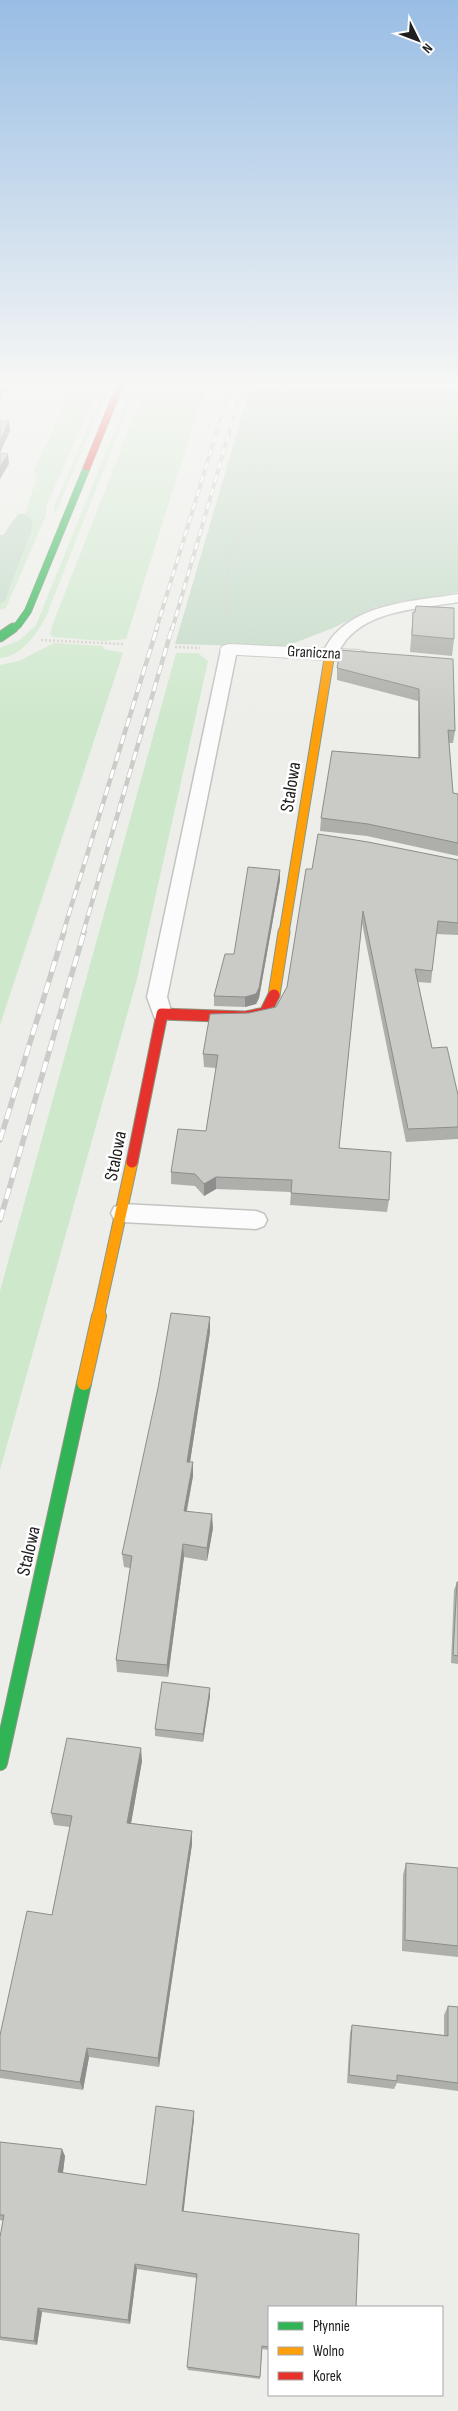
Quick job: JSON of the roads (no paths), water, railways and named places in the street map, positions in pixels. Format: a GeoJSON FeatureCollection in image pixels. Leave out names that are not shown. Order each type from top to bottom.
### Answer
{"type":"FeatureCollection","features":[{"type":"Feature","properties":{"kind":"street"},"geometry":{"type":"LineString","coordinates":[[0,637],[18,625],[28,611],[73,501]]}},
{"type":"Feature","properties":{"kind":"street","name":"Graniczna"},"geometry":{"type":"LineString","coordinates":[[229,650],[379,658]]}},
{"type":"Feature","properties":{"kind":"street","name":"Stalowa"},"geometry":{"type":"LineString","coordinates":[[0,1763],[122,1213],[162,1014],[245,1017],[265,1014],[272,999],[330,654]]}},
{"type":"Feature","properties":{"kind":"street"},"geometry":{"type":"LineString","coordinates":[[300,836],[324,838]]}},
{"type":"Feature","properties":{"kind":"lane"},"geometry":{"type":"LineString","coordinates":[[330,654],[336,641],[350,626],[364,619],[391,611],[458,598]]}},
{"type":"Feature","properties":{"kind":"lane"},"geometry":{"type":"LineString","coordinates":[[162,1014],[157,997],[229,650]]}},
{"type":"Feature","properties":{"kind":"lane"},"geometry":{"type":"LineString","coordinates":[[122,1213],[256,1220]]}},
{"type":"Feature","properties":{"kind":"railway"},"geometry":{"type":"LineString","coordinates":[[156,630],[196,501]]}},
{"type":"Feature","properties":{"kind":"railway"},"geometry":{"type":"LineString","coordinates":[[172,630],[209,501]]}},
{"type":"Feature","properties":{"kind":"railway"},"geometry":{"type":"LineString","coordinates":[[63,933],[157,628]]}},
{"type":"Feature","properties":{"kind":"railway"},"geometry":{"type":"LineString","coordinates":[[83,933],[172,628]]}},
{"type":"Feature","properties":{"kind":"railway"},"geometry":{"type":"LineString","coordinates":[[0,1140],[64,932]]}},
{"type":"Feature","properties":{"kind":"railway"},"geometry":{"type":"LineString","coordinates":[[0,1220],[84,932]]}}]}
